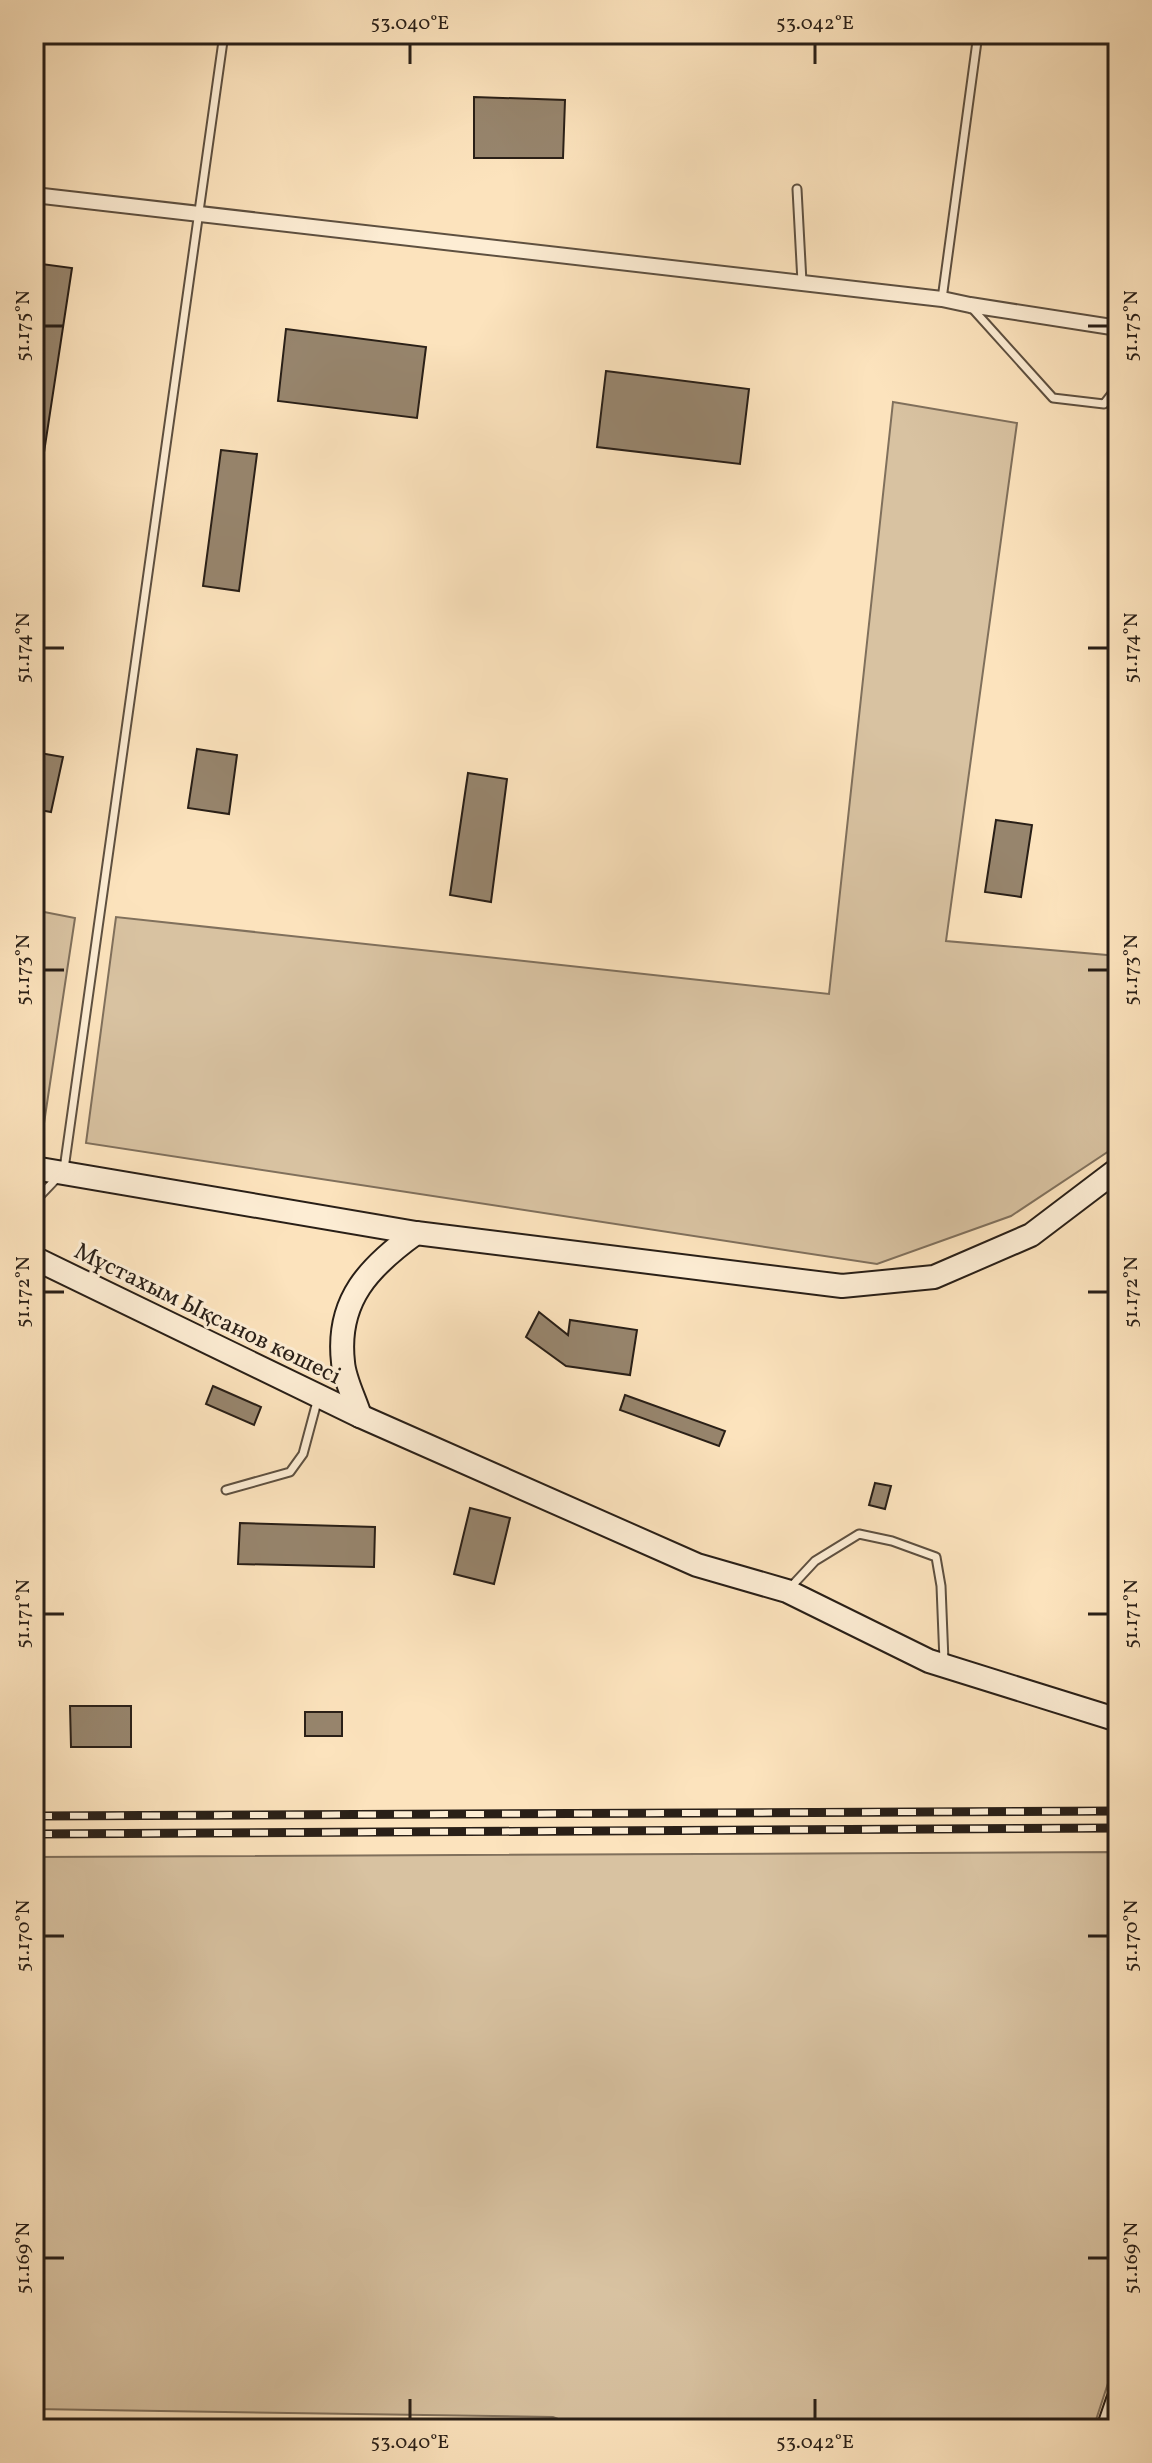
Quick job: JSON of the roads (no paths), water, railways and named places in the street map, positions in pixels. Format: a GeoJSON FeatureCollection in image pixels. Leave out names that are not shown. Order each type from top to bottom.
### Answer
{"type":"FeatureCollection","features":[{"type":"Feature","properties":{"kind":"main road"},"geometry":{"type":"LineString","coordinates":[[34,1168],[416,1233],[842,1286],[934,1277],[1031,1235],[1118,1169]]}},
{"type":"Feature","properties":{"kind":"main road"},"geometry":{"type":"LineString","coordinates":[[360,1416],[343,1363],[345,1320],[353,1295],[363,1279],[386,1254],[416,1233]]}},
{"type":"Feature","properties":{"kind":"main road","name":"Мұстахым Ықсанов көшесі"},"geometry":{"type":"LineString","coordinates":[[34,1258],[360,1416],[697,1565],[787,1591],[929,1661],[1118,1720]]}},
{"type":"Feature","properties":{"kind":"main road"},"geometry":{"type":"LineString","coordinates":[[1108,2429],[1118,2400]]}},
{"type":"Feature","properties":{"kind":"street"},"geometry":{"type":"LineString","coordinates":[[34,195],[942,299],[1118,328]]}},
{"type":"Feature","properties":{"kind":"lane"},"geometry":{"type":"LineString","coordinates":[[34,1202],[64,1172],[224,34]]}},
{"type":"Feature","properties":{"kind":"lane"},"geometry":{"type":"LineString","coordinates":[[942,299],[978,34]]}},
{"type":"Feature","properties":{"kind":"lane"},"geometry":{"type":"LineString","coordinates":[[797,189],[802,282]]}},
{"type":"Feature","properties":{"kind":"lane"},"geometry":{"type":"LineString","coordinates":[[970,305],[1053,398],[1104,404],[1118,386]]}},
{"type":"Feature","properties":{"kind":"lane"},"geometry":{"type":"LineString","coordinates":[[226,1490],[290,1472],[303,1454],[319,1396]]}},
{"type":"Feature","properties":{"kind":"lane"},"geometry":{"type":"LineString","coordinates":[[787,1591],[815,1561],[859,1534],[892,1541],[936,1557],[941,1586],[944,1665]]}},
{"type":"Feature","properties":{"kind":"railway"},"geometry":{"type":"LineString","coordinates":[[34,1816],[1118,1811]]}},
{"type":"Feature","properties":{"kind":"railway"},"geometry":{"type":"LineString","coordinates":[[34,1834],[1118,1828]]}}]}
